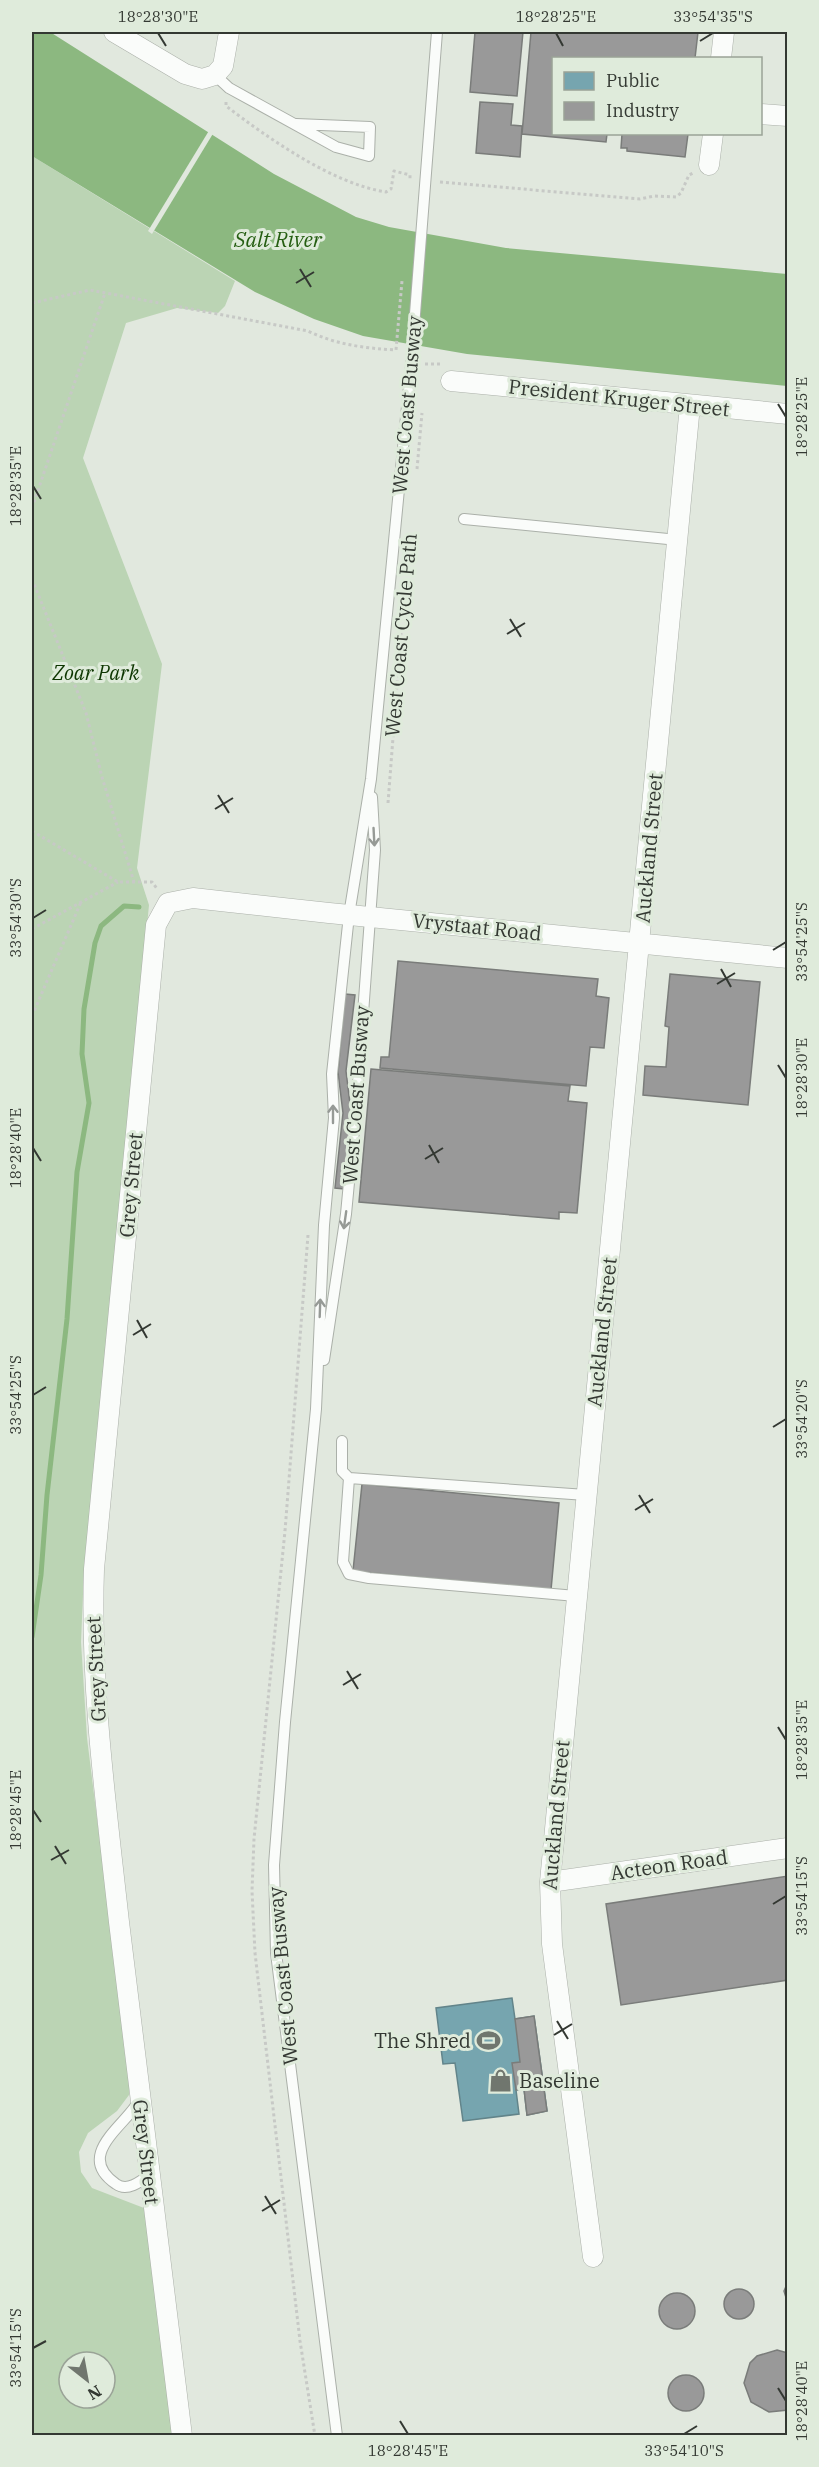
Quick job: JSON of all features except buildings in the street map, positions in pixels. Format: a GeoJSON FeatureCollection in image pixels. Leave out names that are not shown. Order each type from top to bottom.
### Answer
{"type":"FeatureCollection","features":[{"type":"Feature","properties":{"kind":"street"},"geometry":{"type":"LineString","coordinates":[[114,32],[184,74],[222,81],[229,32]]}},
{"type":"Feature","properties":{"kind":"street"},"geometry":{"type":"LineString","coordinates":[[721,57],[724,32]]}},
{"type":"Feature","properties":{"kind":"street"},"geometry":{"type":"LineString","coordinates":[[762,114],[788,116]]}},
{"type":"Feature","properties":{"kind":"street"},"geometry":{"type":"LineString","coordinates":[[709,165],[713,135]]}},
{"type":"Feature","properties":{"kind":"street","name":"President Kruger Street"},"geometry":{"type":"LineString","coordinates":[[447,373],[690,405],[788,414]]}},
{"type":"Feature","properties":{"kind":"street","name":"Auckland Street"},"geometry":{"type":"LineString","coordinates":[[593,2257],[552,1944],[550,1882],[690,405]]}},
{"type":"Feature","properties":{"kind":"street","name":"Vrystaat Road"},"geometry":{"type":"LineString","coordinates":[[168,903],[193,898],[788,958]]}},
{"type":"Feature","properties":{"kind":"street","name":"Grey Street"},"geometry":{"type":"LineString","coordinates":[[168,903],[156,925],[94,1569],[92,1627],[102,1767],[139,2099],[182,2436]]}},
{"type":"Feature","properties":{"kind":"street","name":"Acteon Road"},"geometry":{"type":"LineString","coordinates":[[550,1882],[788,1848]]}},
{"type":"Feature","properties":{"kind":"lane","name":"West Coast Busway"},"geometry":{"type":"LineString","coordinates":[[337,2436],[276,1953],[273,1903],[275,1835],[316,1409],[324,1225],[334,1118],[332,1074],[349,915],[371,779],[411,365],[436,32]]}},
{"type":"Feature","properties":{"kind":"lane"},"geometry":{"type":"LineString","coordinates":[[222,81],[296,124],[336,147],[369,156],[370,127],[296,124]]}},
{"type":"Feature","properties":{"kind":"lane"},"geometry":{"type":"LineString","coordinates":[[464,519],[678,540]]}},
{"type":"Feature","properties":{"kind":"lane","name":"West Coast Busway"},"geometry":{"type":"LineString","coordinates":[[316,1409],[346,1214],[356,1109],[375,850],[371,779]]}},
{"type":"Feature","properties":{"kind":"lane"},"geometry":{"type":"LineString","coordinates":[[342,1441],[342,1471],[349,1478],[586,1495]]}},
{"type":"Feature","properties":{"kind":"lane"},"geometry":{"type":"LineString","coordinates":[[349,1478],[343,1562],[349,1574],[369,1578],[576,1596]]}},
{"type":"Feature","properties":{"kind":"lane"},"geometry":{"type":"LineString","coordinates":[[139,2099],[133,2111],[112,2132],[104,2144],[99,2154],[100,2163],[104,2173],[119,2187],[129,2187],[149,2175]]}},
{"type":"Feature","properties":{"kind":"path"},"geometry":{"type":"LineString","coordinates":[[222,81],[226,105],[298,155],[337,175],[386,192],[391,189],[394,171],[410,175]]}},
{"type":"Feature","properties":{"kind":"path"},"geometry":{"type":"LineString","coordinates":[[440,182],[640,199],[654,196],[676,197],[681,193],[689,175],[709,165]]}},
{"type":"Feature","properties":{"kind":"path"},"geometry":{"type":"LineString","coordinates":[[32,303],[90,290],[308,331],[335,343],[396,351]]}},
{"type":"Feature","properties":{"kind":"path"},"geometry":{"type":"LineString","coordinates":[[32,508],[105,293]]}},
{"type":"Feature","properties":{"kind":"path"},"geometry":{"type":"LineString","coordinates":[[425,364],[447,373]]}},
{"type":"Feature","properties":{"kind":"path"},"geometry":{"type":"LineString","coordinates":[[416,473],[423,408]]}},
{"type":"Feature","properties":{"kind":"path"},"geometry":{"type":"LineString","coordinates":[[32,579],[86,713],[102,777],[134,882]]}},
{"type":"Feature","properties":{"kind":"path","name":"West Coast Cycle Path"},"geometry":{"type":"LineString","coordinates":[[387,810],[402,626]]}},
{"type":"Feature","properties":{"kind":"path"},"geometry":{"type":"LineString","coordinates":[[32,831],[118,882]]}},
{"type":"Feature","properties":{"kind":"path"},"geometry":{"type":"LineString","coordinates":[[32,929],[118,882],[152,882]]}},
{"type":"Feature","properties":{"kind":"path"},"geometry":{"type":"LineString","coordinates":[[32,1016],[81,902]]}},
{"type":"Feature","properties":{"kind":"green space","name":"Zoar Park"},"geometry":{"type":"Polygon","coordinates":[[[32,156],[235,281],[225,306],[218,313],[177,308],[126,323],[83,458],[162,664],[137,868],[149,905],[84,1570],[81,1642],[87,1738],[130,2084],[129,2095],[117,2111],[88,2133],[79,2152],[81,2172],[92,2188],[144,2208],[174,2435],[32,2435],[32,156]]]}},
{"type":"Feature","properties":{"kind":"water","name":"Salt River"},"geometry":{"type":"Polygon","coordinates":[[[32,32],[50,32],[274,174],[356,217],[389,227],[506,248],[787,274],[787,386],[467,354],[363,336],[314,319],[255,292],[32,156],[32,32]]]}},
{"type":"Feature","properties":{"kind":"pier"},"geometry":{"type":"Polygon","coordinates":[[[210,129],[214,132],[152,234],[148,231],[210,129]]]}},
{"type":"Feature","properties":{"kind":"waterway"},"geometry":{"type":"LineString","coordinates":[[32,1637],[41,1575],[47,1495],[67,1319],[77,1172],[89,1103],[82,1054],[84,1009],[95,943],[101,926],[124,906],[139,907]]}},
{"type":"Feature","properties":{"kind":"place","name":"The Shred"},"geometry":{"type":"Point","coordinates":[489,2041]}},
{"type":"Feature","properties":{"kind":"place","name":"Baseline"},"geometry":{"type":"Point","coordinates":[501,2081]}}]}
